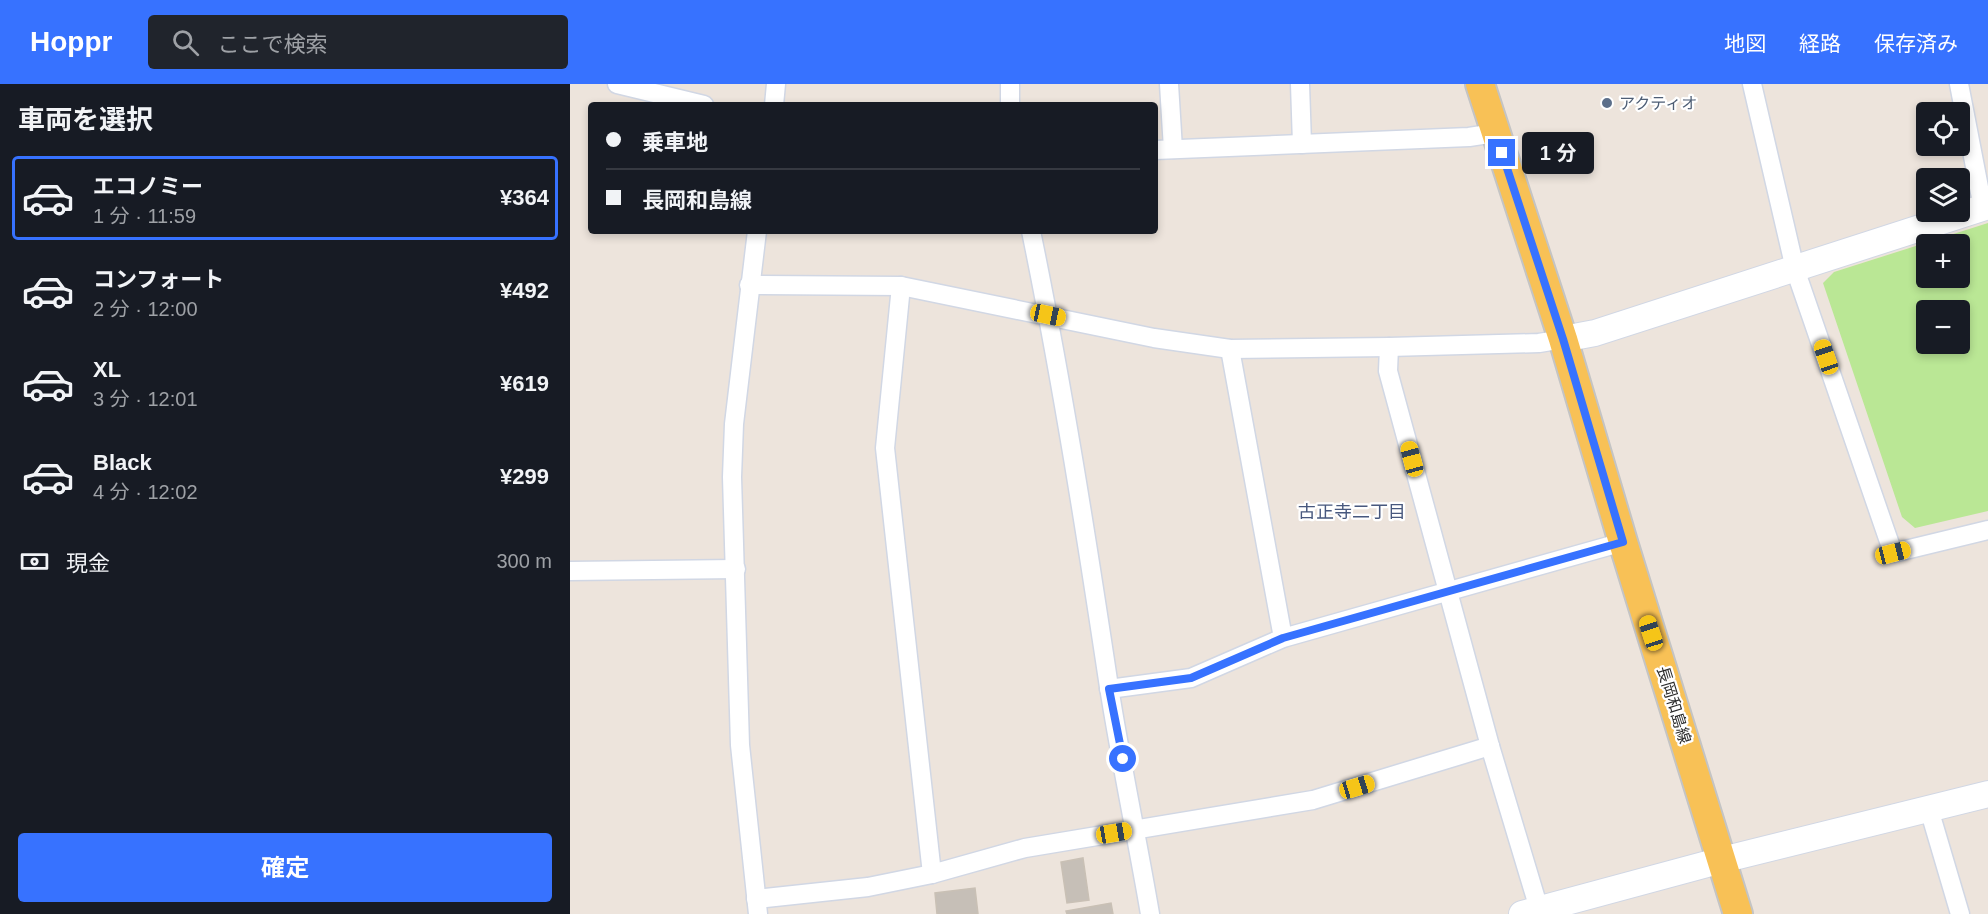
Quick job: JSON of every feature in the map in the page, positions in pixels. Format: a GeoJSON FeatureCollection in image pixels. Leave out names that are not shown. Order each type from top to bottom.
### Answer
{"type":"FeatureCollection","features":[{"type":"Feature","properties":{"kind":"main road","name":"長岡和島線"},"geometry":{"type":"LineString","coordinates":[[1480,84],[1563,339],[1738,914]]}},
{"type":"Feature","properties":{"kind":"street"},"geometry":{"type":"LineString","coordinates":[[616,84],[691,102]]}},
{"type":"Feature","properties":{"kind":"street"},"geometry":{"type":"LineString","coordinates":[[774,102],[776,84]]}},
{"type":"Feature","properties":{"kind":"street"},"geometry":{"type":"LineString","coordinates":[[1010,84],[1010,102]]}},
{"type":"Feature","properties":{"kind":"street"},"geometry":{"type":"LineString","coordinates":[[1169,84],[1173,149]]}},
{"type":"Feature","properties":{"kind":"street"},"geometry":{"type":"LineString","coordinates":[[1300,84],[1302,144]]}},
{"type":"Feature","properties":{"kind":"street"},"geometry":{"type":"LineString","coordinates":[[1752,84],[1796,269],[1893,553],[1988,530]]}},
{"type":"Feature","properties":{"kind":"street"},"geometry":{"type":"LineString","coordinates":[[749,285],[901,286],[1154,338],[1230,349],[1389,348],[1539,343],[1595,333],[1986,207],[1959,84]]}},
{"type":"Feature","properties":{"kind":"street"},"geometry":{"type":"LineString","coordinates":[[1158,150],[1469,137],[1495,133]]}},
{"type":"Feature","properties":{"kind":"street"},"geometry":{"type":"LineString","coordinates":[[757,234],[734,424],[732,467],[740,746],[757,906],[932,874],[1026,848],[1313,800],[1490,746]]}},
{"type":"Feature","properties":{"kind":"street"},"geometry":{"type":"LineString","coordinates":[[1032,234],[1048,315],[1093,574],[1109,689],[1150,914]]}},
{"type":"Feature","properties":{"kind":"street"},"geometry":{"type":"LineString","coordinates":[[901,286],[885,448],[932,874]]}},
{"type":"Feature","properties":{"kind":"street"},"geometry":{"type":"LineString","coordinates":[[1389,348],[1388,371],[1490,746],[1530,912],[1722,860],[1988,794]]}},
{"type":"Feature","properties":{"kind":"street"},"geometry":{"type":"LineString","coordinates":[[1230,349],[1283,638]]}},
{"type":"Feature","properties":{"kind":"street"},"geometry":{"type":"LineString","coordinates":[[1109,689],[1191,678],[1283,638],[1623,542]]}},
{"type":"Feature","properties":{"kind":"street"},"geometry":{"type":"LineString","coordinates":[[570,571],[736,569]]}},
{"type":"Feature","properties":{"kind":"street"},"geometry":{"type":"LineString","coordinates":[[1929,809],[1960,914]]}},
{"type":"Feature","properties":{"kind":"green space"},"geometry":{"type":"Polygon","coordinates":[[[1988,223],[1988,511],[1915,528],[1902,517],[1823,283],[1834,272],[1916,246],[1916,288],[1970,288],[1970,234],[1953,234],[1988,223]]]}},
{"type":"Feature","properties":{"kind":"building"},"geometry":{"type":"Polygon","coordinates":[[[1083,858],[1089,900],[1067,903],[1061,862],[1083,858]]]}},
{"type":"Feature","properties":{"kind":"building"},"geometry":{"type":"Polygon","coordinates":[[[975,888],[978,914],[937,914],[935,893],[975,888]]]}},
{"type":"Feature","properties":{"kind":"building"},"geometry":{"type":"Polygon","coordinates":[[[1111,903],[1113,914],[1067,914],[1066,911],[1111,903]]]}},
{"type":"Feature","properties":{"kind":"place","name":"アクティオ"},"geometry":{"type":"Point","coordinates":[1607,103]}},
{"type":"Feature","properties":{"kind":"district","name":"古正寺二丁目"},"geometry":{"type":"Point","coordinates":[1352,512]}},
{"type":"Feature","properties":{"kind":"route"},"geometry":{"type":"LineString","coordinates":[[1123,759],[1109,689],[1191,678],[1283,638],[1623,542],[1563,339],[1502,153]]}}]}
